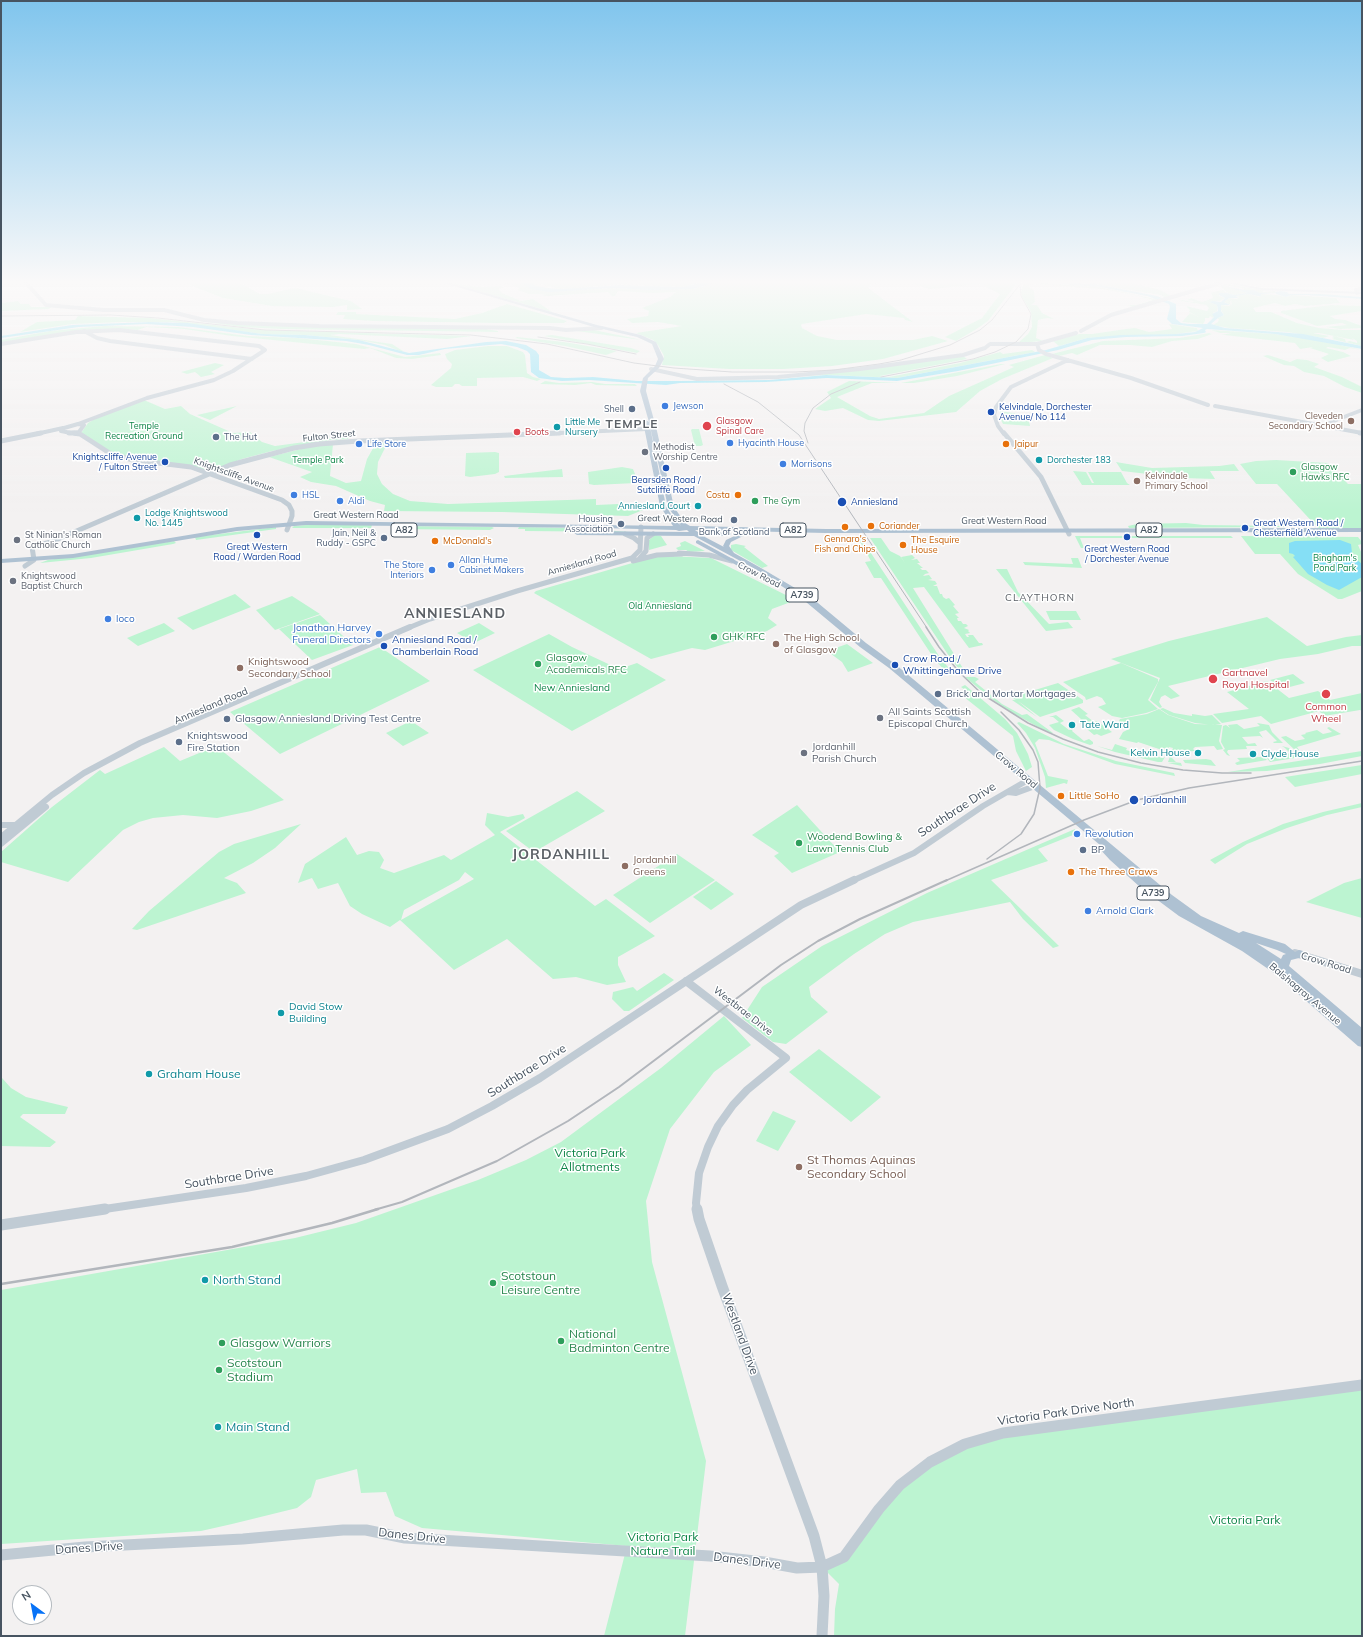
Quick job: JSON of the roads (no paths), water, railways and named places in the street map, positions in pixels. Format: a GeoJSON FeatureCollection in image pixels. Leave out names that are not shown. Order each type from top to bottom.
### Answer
{"type":"FeatureCollection","features":[{"type":"Feature","properties":{"kind":"main road","name":"A739"},"geometry":{"type":"LineString","coordinates":[[657,359],[655,365],[643,383],[661,500],[687,533]]}},
{"type":"Feature","properties":{"kind":"main road"},"geometry":{"type":"LineString","coordinates":[[652,530],[665,523],[669,511],[686,522],[712,528]]}},
{"type":"Feature","properties":{"kind":"main road","name":"Great Western Road"},"geometry":{"type":"LineString","coordinates":[[1,561],[25,563],[34,560],[85,554],[237,529],[288,527],[330,523],[584,527],[687,533],[743,534],[1068,532]]}},
{"type":"Feature","properties":{"kind":"main road","name":"Great Western Road"},"geometry":{"type":"LineString","coordinates":[[1,567],[25,563],[85,560],[288,527],[625,534],[641,530]]}},
{"type":"Feature","properties":{"kind":"main road","name":"Great Western Road"},"geometry":{"type":"LineString","coordinates":[[687,533],[712,528],[826,531],[1068,532],[1362,530]]}},
{"type":"Feature","properties":{"kind":"main road"},"geometry":{"type":"LineString","coordinates":[[641,530],[687,533]]}},
{"type":"Feature","properties":{"kind":"main road","name":"Great Western Road"},"geometry":{"type":"LineString","coordinates":[[1148,532],[1362,534]]}},
{"type":"Feature","properties":{"kind":"main road","name":"Crow Road"},"geometry":{"type":"LineString","coordinates":[[687,533],[712,551],[732,557]]}},
{"type":"Feature","properties":{"kind":"main road","name":"Crow Road"},"geometry":{"type":"LineString","coordinates":[[687,533],[732,557],[792,593],[866,653],[905,678],[1169,897],[1198,918],[1230,932],[1259,949]]}},
{"type":"Feature","properties":{"kind":"main road"},"geometry":{"type":"LineString","coordinates":[[732,557],[726,548],[728,541],[743,534]]}},
{"type":"Feature","properties":{"kind":"main road","name":"Crow Road"},"geometry":{"type":"LineString","coordinates":[[1089,831],[1113,858],[1157,896],[1194,922],[1246,948]]}},
{"type":"Feature","properties":{"kind":"main road"},"geometry":{"type":"LineString","coordinates":[[1230,932],[1239,933],[1294,953]]}},
{"type":"Feature","properties":{"kind":"main road"},"geometry":{"type":"LineString","coordinates":[[1246,948],[1294,953]]}},
{"type":"Feature","properties":{"kind":"main road","name":"Balshagray Avenue"},"geometry":{"type":"LineString","coordinates":[[1246,948],[1291,980],[1362,1043]]}},
{"type":"Feature","properties":{"kind":"main road","name":"Balshagray Avenue"},"geometry":{"type":"LineString","coordinates":[[1259,949],[1284,967],[1362,1034]]}},
{"type":"Feature","properties":{"kind":"main road"},"geometry":{"type":"LineString","coordinates":[[1284,967],[1287,958],[1294,953]]}},
{"type":"Feature","properties":{"kind":"street"},"geometry":{"type":"LineString","coordinates":[[1,441],[63,430],[85,423],[147,398],[214,380],[233,371],[251,359]]}},
{"type":"Feature","properties":{"kind":"street"},"geometry":{"type":"LineString","coordinates":[[652,370],[697,379],[778,377],[860,369],[926,359]]}},
{"type":"Feature","properties":{"kind":"street"},"geometry":{"type":"LineString","coordinates":[[1068,532],[1041,477],[998,426],[994,415],[996,407],[1011,387],[1068,360],[1138,380],[1201,402],[1208,407],[1224,408],[1362,433]]}},
{"type":"Feature","properties":{"kind":"street"},"geometry":{"type":"LineString","coordinates":[[1325,427],[1331,422],[1362,410]]}},
{"type":"Feature","properties":{"kind":"street"},"geometry":{"type":"LineString","coordinates":[[79,433],[85,423]]}},
{"type":"Feature","properties":{"kind":"street","name":"Fulton Street"},"geometry":{"type":"LineString","coordinates":[[32,549],[210,473],[274,452],[307,445],[335,442],[650,429]]}},
{"type":"Feature","properties":{"kind":"street","name":"Knightscliffe Avenue"},"geometry":{"type":"LineString","coordinates":[[63,430],[79,433],[106,452],[121,457],[186,466],[210,473],[286,503],[292,511],[288,527]]}},
{"type":"Feature","properties":{"kind":"street"},"geometry":{"type":"LineString","coordinates":[[640,543],[641,530]]}},
{"type":"Feature","properties":{"kind":"street","name":"Anniesland Road"},"geometry":{"type":"LineString","coordinates":[[638,559],[652,530]]}},
{"type":"Feature","properties":{"kind":"street"},"geometry":{"type":"LineString","coordinates":[[687,533],[710,545],[712,551],[699,554]]}},
{"type":"Feature","properties":{"kind":"street"},"geometry":{"type":"LineString","coordinates":[[625,534],[634,538],[640,543],[643,550],[732,557]]}},
{"type":"Feature","properties":{"kind":"street"},"geometry":{"type":"LineString","coordinates":[[32,549],[34,560]]}},
{"type":"Feature","properties":{"kind":"street"},"geometry":{"type":"LineString","coordinates":[[25,563],[32,549]]}},
{"type":"Feature","properties":{"kind":"street","name":"Anniesland Road"},"geometry":{"type":"LineString","coordinates":[[1,837],[19,826],[89,775],[120,757],[198,722],[470,607],[523,589],[632,558],[643,550]]}},
{"type":"Feature","properties":{"kind":"street","name":"Anniesland Road"},"geometry":{"type":"LineString","coordinates":[[504,596],[520,593],[638,559],[660,554],[682,554]]}},
{"type":"Feature","properties":{"kind":"street","name":"Southbrae Drive"},"geometry":{"type":"LineString","coordinates":[[1010,791],[1016,793],[1029,781]]}},
{"type":"Feature","properties":{"kind":"street","name":"Southbrae Drive"},"geometry":{"type":"LineString","coordinates":[[1,1225],[285,1181],[340,1167],[390,1151],[448,1129],[509,1097],[801,905],[914,852],[983,806],[1010,791],[1012,785],[1029,781]]}},
{"type":"Feature","properties":{"kind":"street"},"geometry":{"type":"LineString","coordinates":[[1,825],[19,826]]}},
{"type":"Feature","properties":{"kind":"street","name":"Anniesland Road"},"geometry":{"type":"LineString","coordinates":[[1,844],[19,826]]}},
{"type":"Feature","properties":{"kind":"street","name":"Crow Road"},"geometry":{"type":"LineString","coordinates":[[1294,953],[1362,974]]}},
{"type":"Feature","properties":{"kind":"street","name":"Westbrae Drive"},"geometry":{"type":"LineString","coordinates":[[686,981],[786,1058]]}},
{"type":"Feature","properties":{"kind":"street","name":"Westland Drive"},"geometry":{"type":"LineString","coordinates":[[786,1058],[747,1090],[733,1105],[718,1126],[699,1173],[696,1203],[699,1218],[814,1536],[822,1567],[824,1596],[822,1636]]}},
{"type":"Feature","properties":{"kind":"street","name":"Victoria Park Drive North"},"geometry":{"type":"LineString","coordinates":[[822,1567],[844,1557],[879,1509],[900,1485],[930,1462],[965,1444],[1003,1433],[1362,1385]]}},
{"type":"Feature","properties":{"kind":"street","name":"Danes Drive"},"geometry":{"type":"LineString","coordinates":[[1,1555],[84,1547],[243,1539],[343,1530],[366,1530],[405,1538],[710,1556],[764,1562],[797,1568],[822,1567]]}},
{"type":"Feature","properties":{"kind":"water"},"geometry":{"type":"Polygon","coordinates":[[[530,359],[539,359],[539,370],[551,377],[566,378],[593,377],[637,381],[769,380],[826,375],[897,378],[996,359],[1013,359],[958,371],[897,381],[827,378],[766,382],[680,383],[666,385],[589,380],[562,381],[539,378],[531,372],[530,359]]]}},
{"type":"Feature","properties":{"kind":"water","name":"Bingham's Pond Park"},"geometry":{"type":"Polygon","coordinates":[[[1340,540],[1351,544],[1352,553],[1362,564],[1362,577],[1339,590],[1308,574],[1293,557],[1295,556],[1289,553],[1289,543],[1295,541],[1340,540]]]}},
{"type":"Feature","properties":{"kind":"railway"},"geometry":{"type":"LineString","coordinates":[[617,359],[674,368],[732,372],[796,372],[834,370],[903,359]]}},
{"type":"Feature","properties":{"kind":"railway"},"geometry":{"type":"LineString","coordinates":[[881,377],[971,359]]}},
{"type":"Feature","properties":{"kind":"railway"},"geometry":{"type":"LineString","coordinates":[[808,443],[804,431],[805,423],[813,408],[831,394],[860,382]]}},
{"type":"Feature","properties":{"kind":"railway"},"geometry":{"type":"LineString","coordinates":[[724,384],[758,402],[799,435],[927,628]]}},
{"type":"Feature","properties":{"kind":"railway"},"geometry":{"type":"LineString","coordinates":[[926,627],[939,647],[959,672],[982,694],[1028,723],[1063,739],[1098,752],[1141,763],[1183,770],[1222,773],[1251,773]]}},
{"type":"Feature","properties":{"kind":"railway"},"geometry":{"type":"LineString","coordinates":[[987,859],[1021,834],[1034,814],[1040,788],[1038,762],[1033,750],[1019,730],[1001,712]]}},
{"type":"Feature","properties":{"kind":"railway"},"geometry":{"type":"LineString","coordinates":[[945,881],[1084,820],[1137,800],[1189,788],[1362,761]]}},
{"type":"Feature","properties":{"kind":"railway"},"geometry":{"type":"LineString","coordinates":[[374,1210],[402,1202],[497,1161],[568,1121],[619,1087],[781,965],[818,941],[860,919],[947,880]]}},
{"type":"Feature","properties":{"kind":"railway"},"geometry":{"type":"LineString","coordinates":[[1,1284],[232,1247],[332,1223],[378,1209]]}},
{"type":"Feature","properties":{"kind":"place","name":"Jewson"},"geometry":{"type":"Point","coordinates":[665,406]}},
{"type":"Feature","properties":{"kind":"place","name":"Shell"},"geometry":{"type":"Point","coordinates":[632,409]}},
{"type":"Feature","properties":{"kind":"place","name":"Kelvindale, Dorchester Avenue/ No 114"},"geometry":{"type":"Point","coordinates":[991,412]}},
{"type":"Feature","properties":{"kind":"place","name":"Cleveden Secondary School"},"geometry":{"type":"Point","coordinates":[1351,421]}},
{"type":"Feature","properties":{"kind":"place","name":"Glasgow Spinal Care"},"geometry":{"type":"Point","coordinates":[707,426]}},
{"type":"Feature","properties":{"kind":"place","name":"Little Me Nursery"},"geometry":{"type":"Point","coordinates":[557,427]}},
{"type":"Feature","properties":{"kind":"place","name":"Boots"},"geometry":{"type":"Point","coordinates":[517,432]}},
{"type":"Feature","properties":{"kind":"place","name":"The Hut"},"geometry":{"type":"Point","coordinates":[216,437]}},
{"type":"Feature","properties":{"kind":"place","name":"Hyacinth House"},"geometry":{"type":"Point","coordinates":[730,443]}},
{"type":"Feature","properties":{"kind":"place","name":"Life Store"},"geometry":{"type":"Point","coordinates":[359,444]}},
{"type":"Feature","properties":{"kind":"place","name":"Jaipur"},"geometry":{"type":"Point","coordinates":[1006,444]}},
{"type":"Feature","properties":{"kind":"place","name":"Methodist Worship Centre"},"geometry":{"type":"Point","coordinates":[645,452]}},
{"type":"Feature","properties":{"kind":"place","name":"Dorchester 183"},"geometry":{"type":"Point","coordinates":[1039,460]}},
{"type":"Feature","properties":{"kind":"place","name":"Knightscliffe Avenue / Fulton Street"},"geometry":{"type":"Point","coordinates":[165,462]}},
{"type":"Feature","properties":{"kind":"place","name":"Morrisons"},"geometry":{"type":"Point","coordinates":[783,464]}},
{"type":"Feature","properties":{"kind":"place","name":"Bearsden Road / Sutcliffe Road"},"geometry":{"type":"Point","coordinates":[666,468]}},
{"type":"Feature","properties":{"kind":"place","name":"Glasgow Hawks RFC"},"geometry":{"type":"Point","coordinates":[1293,472]}},
{"type":"Feature","properties":{"kind":"place","name":"Kelvindale Primary School"},"geometry":{"type":"Point","coordinates":[1137,481]}},
{"type":"Feature","properties":{"kind":"place","name":"HSL"},"geometry":{"type":"Point","coordinates":[294,495]}},
{"type":"Feature","properties":{"kind":"place","name":"Costa"},"geometry":{"type":"Point","coordinates":[738,495]}},
{"type":"Feature","properties":{"kind":"place","name":"Aldi"},"geometry":{"type":"Point","coordinates":[340,501]}},
{"type":"Feature","properties":{"kind":"place","name":"The Gym"},"geometry":{"type":"Point","coordinates":[755,501]}},
{"type":"Feature","properties":{"kind":"place","name":"Anniesland"},"geometry":{"type":"Point","coordinates":[842,502]}},
{"type":"Feature","properties":{"kind":"place","name":"Anniesland Court"},"geometry":{"type":"Point","coordinates":[698,506]}},
{"type":"Feature","properties":{"kind":"place","name":"Lodge Knightswood No. 1445"},"geometry":{"type":"Point","coordinates":[137,518]}},
{"type":"Feature","properties":{"kind":"place","name":"Bank of Scotland"},"geometry":{"type":"Point","coordinates":[734,520]}},
{"type":"Feature","properties":{"kind":"place","name":"Housing Association"},"geometry":{"type":"Point","coordinates":[621,524]}},
{"type":"Feature","properties":{"kind":"place","name":"Coriander"},"geometry":{"type":"Point","coordinates":[871,526]}},
{"type":"Feature","properties":{"kind":"place","name":"Gennaro's Fish and Chips"},"geometry":{"type":"Point","coordinates":[845,527]}},
{"type":"Feature","properties":{"kind":"place","name":"Great Western Road / Chesterfield Avenue"},"geometry":{"type":"Point","coordinates":[1245,528]}},
{"type":"Feature","properties":{"kind":"place","name":"Great Western Road / Warden Road"},"geometry":{"type":"Point","coordinates":[257,535]}},
{"type":"Feature","properties":{"kind":"place","name":"Great Western Road / Dorchester Avenue"},"geometry":{"type":"Point","coordinates":[1127,537]}},
{"type":"Feature","properties":{"kind":"place","name":"Jain, Neil & Ruddy - GSPC"},"geometry":{"type":"Point","coordinates":[384,538]}},
{"type":"Feature","properties":{"kind":"place","name":"St Ninian's Roman Catholic Church"},"geometry":{"type":"Point","coordinates":[17,540]}},
{"type":"Feature","properties":{"kind":"place","name":"McDonald's"},"geometry":{"type":"Point","coordinates":[435,541]}},
{"type":"Feature","properties":{"kind":"place","name":"The Esquire House"},"geometry":{"type":"Point","coordinates":[903,545]}},
{"type":"Feature","properties":{"kind":"place","name":"Allan Hume Cabinet Makers"},"geometry":{"type":"Point","coordinates":[451,565]}},
{"type":"Feature","properties":{"kind":"place","name":"The Store Interiors"},"geometry":{"type":"Point","coordinates":[432,570]}},
{"type":"Feature","properties":{"kind":"place","name":"Knightswood Baptist Church"},"geometry":{"type":"Point","coordinates":[13,581]}},
{"type":"Feature","properties":{"kind":"place","name":"loco"},"geometry":{"type":"Point","coordinates":[108,619]}},
{"type":"Feature","properties":{"kind":"place","name":"Jonathan Harvey Funeral Directors"},"geometry":{"type":"Point","coordinates":[379,634]}},
{"type":"Feature","properties":{"kind":"place","name":"GHK RFC"},"geometry":{"type":"Point","coordinates":[714,637]}},
{"type":"Feature","properties":{"kind":"place","name":"The High School of Glasgow"},"geometry":{"type":"Point","coordinates":[776,644]}},
{"type":"Feature","properties":{"kind":"place","name":"Anniesland Road / Chamberlain Road"},"geometry":{"type":"Point","coordinates":[384,646]}},
{"type":"Feature","properties":{"kind":"place","name":"Glasgow Academicals RFC"},"geometry":{"type":"Point","coordinates":[538,664]}},
{"type":"Feature","properties":{"kind":"place","name":"Crow Road / Whittingehame Drive"},"geometry":{"type":"Point","coordinates":[895,665]}},
{"type":"Feature","properties":{"kind":"place","name":"Knightswood Secondary School"},"geometry":{"type":"Point","coordinates":[240,668]}},
{"type":"Feature","properties":{"kind":"place","name":"Gartnavel Royal Hospital"},"geometry":{"type":"Point","coordinates":[1213,679]}},
{"type":"Feature","properties":{"kind":"place","name":"Brick and Mortar Mortgages"},"geometry":{"type":"Point","coordinates":[938,694]}},
{"type":"Feature","properties":{"kind":"place","name":"Common Wheel"},"geometry":{"type":"Point","coordinates":[1326,694]}},
{"type":"Feature","properties":{"kind":"place","name":"All Saints Scottish Episcopal Church"},"geometry":{"type":"Point","coordinates":[880,718]}},
{"type":"Feature","properties":{"kind":"place","name":"Glasgow Anniesland Driving Test Centre"},"geometry":{"type":"Point","coordinates":[227,719]}},
{"type":"Feature","properties":{"kind":"place","name":"Tate Ward"},"geometry":{"type":"Point","coordinates":[1072,725]}},
{"type":"Feature","properties":{"kind":"place","name":"Knightswood Fire Station"},"geometry":{"type":"Point","coordinates":[179,742]}},
{"type":"Feature","properties":{"kind":"place","name":"Jordanhill Parish Church"},"geometry":{"type":"Point","coordinates":[804,753]}},
{"type":"Feature","properties":{"kind":"place","name":"Kelvin House"},"geometry":{"type":"Point","coordinates":[1198,753]}},
{"type":"Feature","properties":{"kind":"place","name":"Clyde House"},"geometry":{"type":"Point","coordinates":[1253,754]}},
{"type":"Feature","properties":{"kind":"place","name":"Little SoHo"},"geometry":{"type":"Point","coordinates":[1061,796]}},
{"type":"Feature","properties":{"kind":"place","name":"Jordanhill"},"geometry":{"type":"Point","coordinates":[1134,800]}},
{"type":"Feature","properties":{"kind":"place","name":"Revolution"},"geometry":{"type":"Point","coordinates":[1077,834]}},
{"type":"Feature","properties":{"kind":"place","name":"Woodend Bowling & Lawn Tennis Club"},"geometry":{"type":"Point","coordinates":[799,843]}},
{"type":"Feature","properties":{"kind":"place","name":"BP"},"geometry":{"type":"Point","coordinates":[1083,850]}},
{"type":"Feature","properties":{"kind":"place","name":"Jordanhill Greens"},"geometry":{"type":"Point","coordinates":[625,866]}},
{"type":"Feature","properties":{"kind":"place","name":"The Three Craws"},"geometry":{"type":"Point","coordinates":[1071,872]}},
{"type":"Feature","properties":{"kind":"place","name":"Arnold Clark"},"geometry":{"type":"Point","coordinates":[1088,911]}},
{"type":"Feature","properties":{"kind":"place","name":"David Stow Building"},"geometry":{"type":"Point","coordinates":[281,1013]}},
{"type":"Feature","properties":{"kind":"place","name":"Graham House"},"geometry":{"type":"Point","coordinates":[149,1074]}},
{"type":"Feature","properties":{"kind":"place","name":"St Thomas Aquinas Secondary School"},"geometry":{"type":"Point","coordinates":[799,1167]}},
{"type":"Feature","properties":{"kind":"place","name":"North Stand"},"geometry":{"type":"Point","coordinates":[205,1280]}},
{"type":"Feature","properties":{"kind":"place","name":"Scotstoun Leisure Centre"},"geometry":{"type":"Point","coordinates":[493,1283]}},
{"type":"Feature","properties":{"kind":"place","name":"National Badminton Centre"},"geometry":{"type":"Point","coordinates":[561,1341]}},
{"type":"Feature","properties":{"kind":"place","name":"Glasgow Warriors"},"geometry":{"type":"Point","coordinates":[222,1343]}},
{"type":"Feature","properties":{"kind":"place","name":"Scotstoun Stadium"},"geometry":{"type":"Point","coordinates":[219,1370]}},
{"type":"Feature","properties":{"kind":"place","name":"Main Stand"},"geometry":{"type":"Point","coordinates":[218,1427]}},
{"type":"Feature","properties":{"kind":"district","name":"TEMPLE"},"geometry":{"type":"Point","coordinates":[632,424]}},
{"type":"Feature","properties":{"kind":"district","name":"CLAYTHORN"},"geometry":{"type":"Point","coordinates":[1040,598]}},
{"type":"Feature","properties":{"kind":"district","name":"ANNIESLAND"},"geometry":{"type":"Point","coordinates":[455,614]}},
{"type":"Feature","properties":{"kind":"district","name":"JORDANHILL"},"geometry":{"type":"Point","coordinates":[561,855]}},
{"type":"Feature","properties":{"kind":"park label","name":"Temple Recreation Ground"},"geometry":{"type":"Point","coordinates":[144,432]}},
{"type":"Feature","properties":{"kind":"park label","name":"Temple Park"},"geometry":{"type":"Point","coordinates":[318,460]}},
{"type":"Feature","properties":{"kind":"park label","name":"Old Anniesland"},"geometry":{"type":"Point","coordinates":[660,606]}},
{"type":"Feature","properties":{"kind":"park label","name":"New Anniesland"},"geometry":{"type":"Point","coordinates":[572,688]}},
{"type":"Feature","properties":{"kind":"park label","name":"Victoria Park Allotments"},"geometry":{"type":"Point","coordinates":[590,1160]}},
{"type":"Feature","properties":{"kind":"park label","name":"Victoria Park"},"geometry":{"type":"Point","coordinates":[1245,1520]}},
{"type":"Feature","properties":{"kind":"park label","name":"Victoria Park Nature Trail"},"geometry":{"type":"Point","coordinates":[663,1544]}}]}
